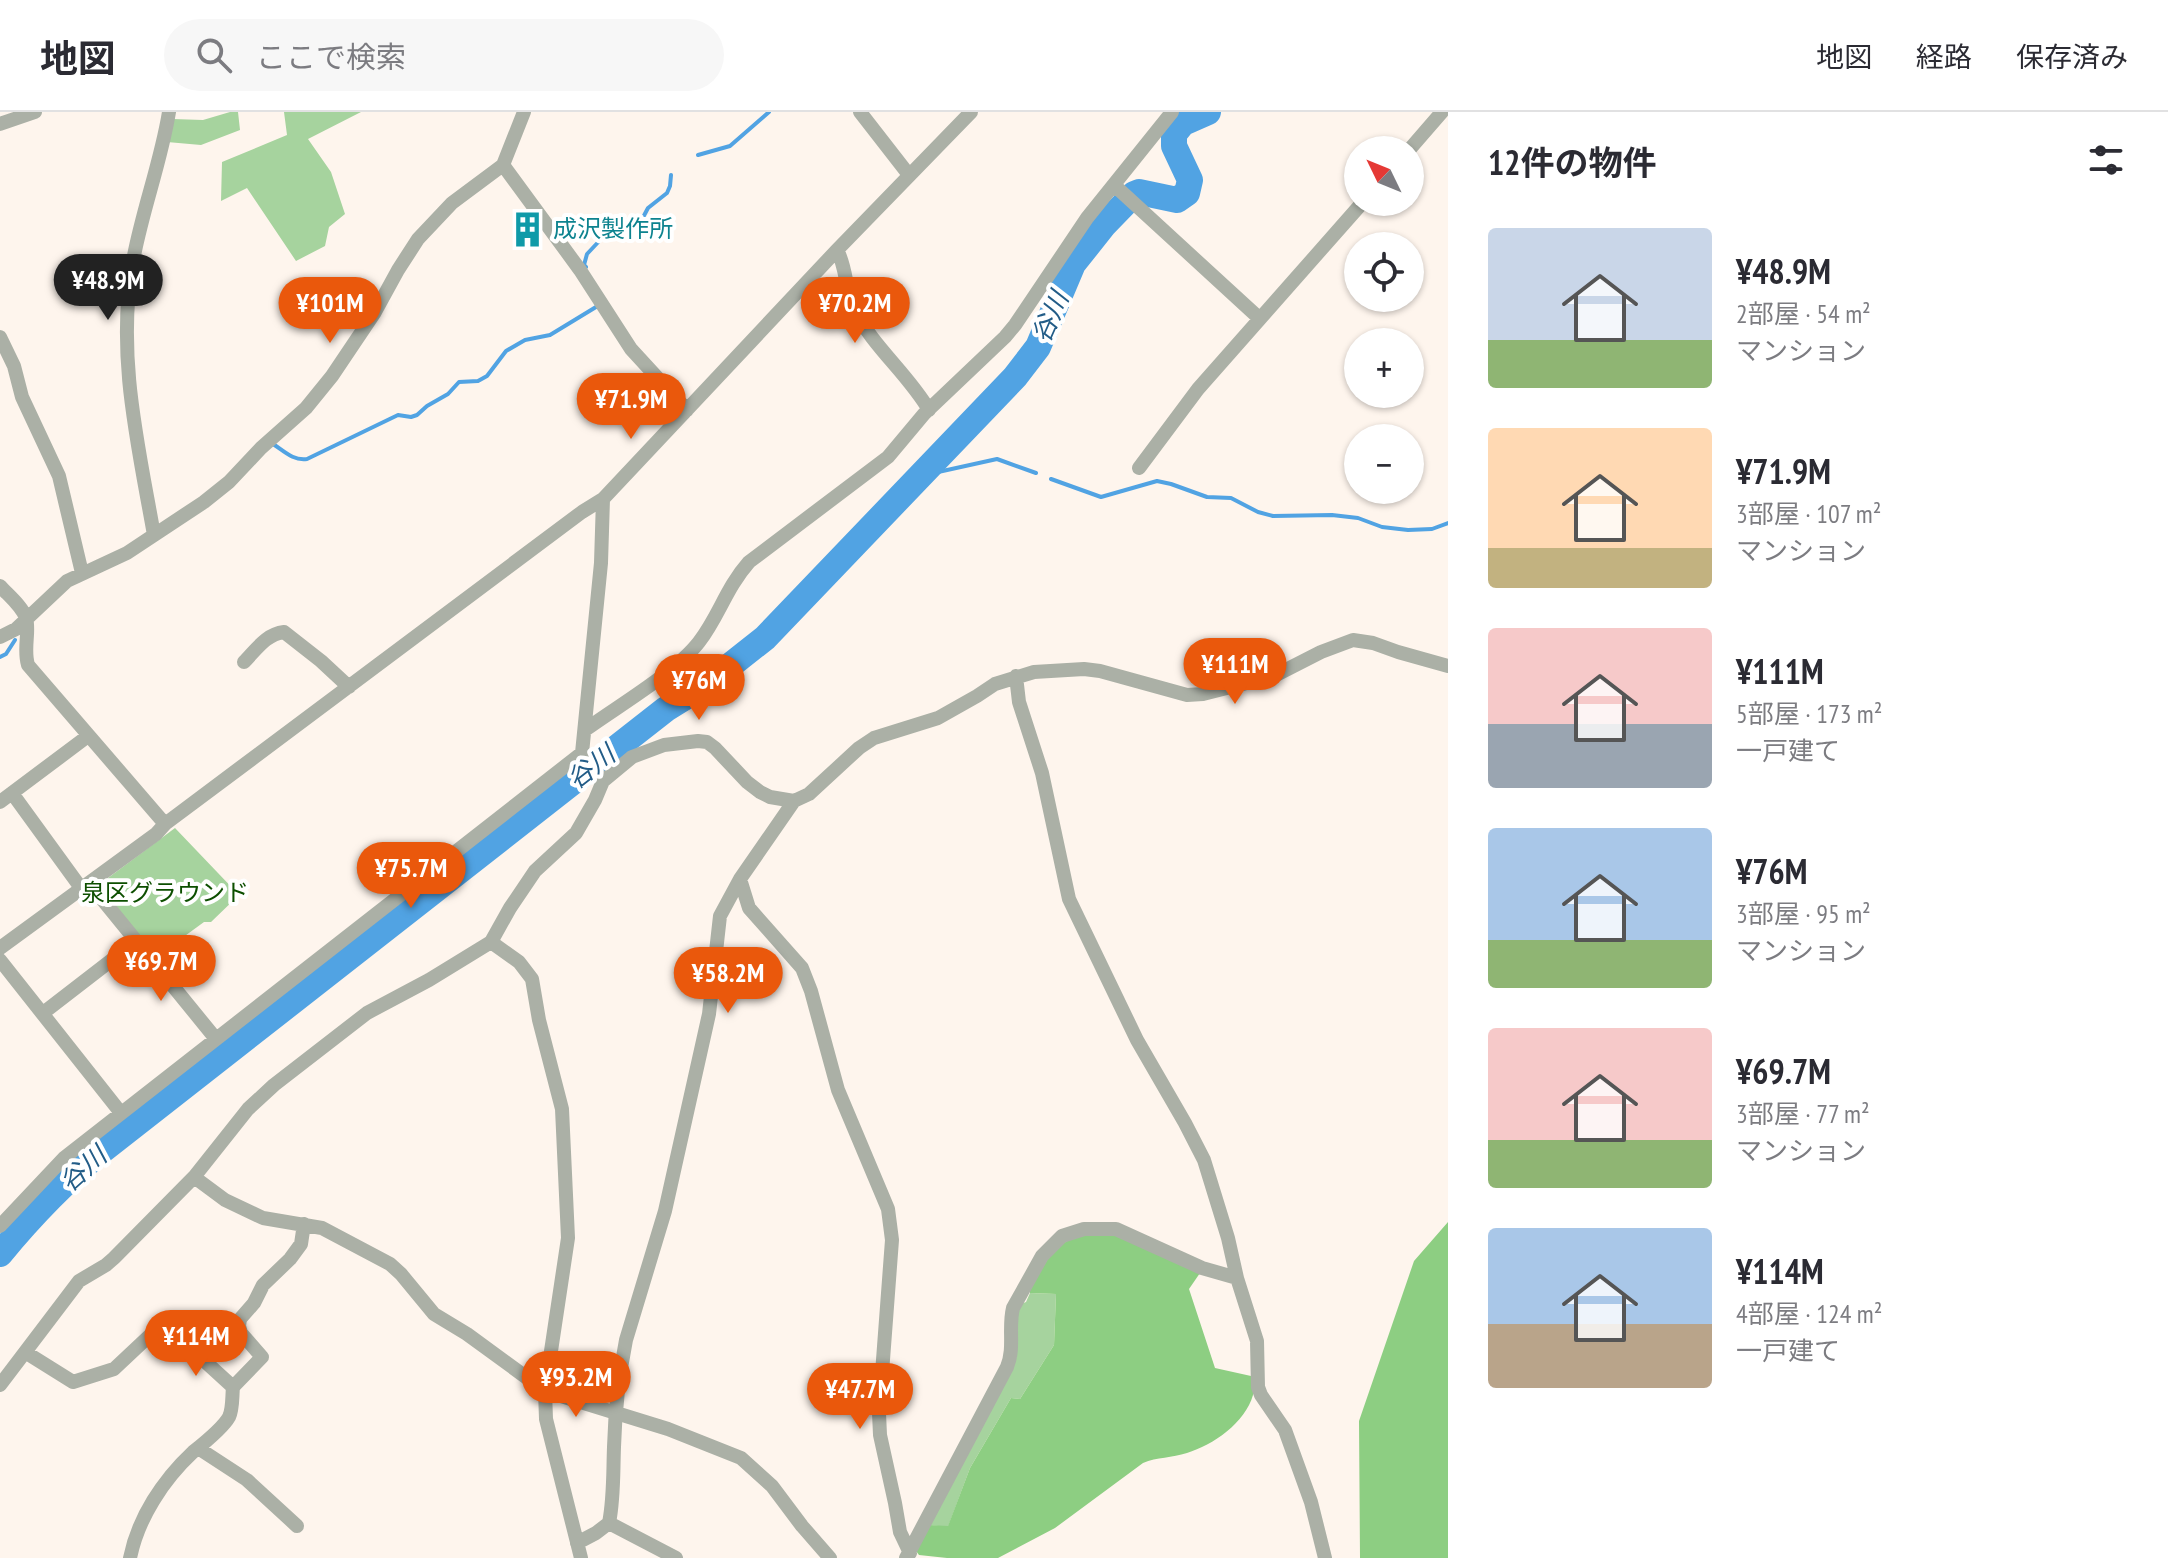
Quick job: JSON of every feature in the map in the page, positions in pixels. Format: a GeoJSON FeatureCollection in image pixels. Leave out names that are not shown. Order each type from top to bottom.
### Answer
{"type":"FeatureCollection","features":[{"type":"Feature","properties":{"kind":"street"},"geometry":{"type":"LineString","coordinates":[[0,124],[35,112]]}},
{"type":"Feature","properties":{"kind":"street"},"geometry":{"type":"LineString","coordinates":[[154,535],[130,399],[125,340],[133,260],[169,112]]}},
{"type":"Feature","properties":{"kind":"street"},"geometry":{"type":"LineString","coordinates":[[0,637],[27,620],[67,581],[127,553],[204,502],[306,408],[332,376],[375,312],[418,239],[452,203],[503,165],[524,112]]}},
{"type":"Feature","properties":{"kind":"street"},"geometry":{"type":"LineString","coordinates":[[860,112],[909,175]]}},
{"type":"Feature","properties":{"kind":"street"},"geometry":{"type":"LineString","coordinates":[[0,948],[603,499],[971,112]]}},
{"type":"Feature","properties":{"kind":"street"},"geometry":{"type":"LineString","coordinates":[[585,730],[693,648],[713,620],[735,577],[749,562],[888,457],[929,410],[1015,325],[1087,218],[1172,112]]}},
{"type":"Feature","properties":{"kind":"street"},"geometry":{"type":"LineString","coordinates":[[1421,136],[1442,112]]}},
{"type":"Feature","properties":{"kind":"street"},"geometry":{"type":"LineString","coordinates":[[503,165],[580,270],[631,349],[687,410]]}},
{"type":"Feature","properties":{"kind":"street"},"geometry":{"type":"LineString","coordinates":[[1114,185],[1259,318]]}},
{"type":"Feature","properties":{"kind":"street"},"geometry":{"type":"LineString","coordinates":[[1139,468],[1198,389],[1350,216]]}},
{"type":"Feature","properties":{"kind":"street"},"geometry":{"type":"LineString","coordinates":[[837,250],[843,260],[848,295],[855,312],[929,410]]}},
{"type":"Feature","properties":{"kind":"street"},"geometry":{"type":"LineString","coordinates":[[0,337],[14,366],[22,397],[59,476],[82,573]]}},
{"type":"Feature","properties":{"kind":"street"},"geometry":{"type":"LineString","coordinates":[[601,778],[584,756],[601,563],[603,499]]}},
{"type":"Feature","properties":{"kind":"street"},"geometry":{"type":"LineString","coordinates":[[0,586],[27,620],[25,657],[28,665],[165,824]]}},
{"type":"Feature","properties":{"kind":"street"},"geometry":{"type":"LineString","coordinates":[[244,662],[268,637],[284,632],[349,687]]}},
{"type":"Feature","properties":{"kind":"street"},"geometry":{"type":"LineString","coordinates":[[577,1543],[609,1523],[616,1413],[626,1340],[665,1211],[709,1014],[720,916],[740,879],[794,801],[809,794],[874,738],[938,718],[995,684],[1034,672],[1100,671],[1187,695],[1203,694],[1274,676],[1353,640],[1448,666]]}},
{"type":"Feature","properties":{"kind":"street"},"geometry":{"type":"LineString","coordinates":[[1016,676],[1019,702],[1042,773],[1069,899],[1137,1040],[1204,1160],[1257,1341],[1258,1387],[1285,1430],[1311,1502],[1325,1558]]}},
{"type":"Feature","properties":{"kind":"street"},"geometry":{"type":"LineString","coordinates":[[88,736],[6,798],[135,942],[216,1039]]}},
{"type":"Feature","properties":{"kind":"street"},"geometry":{"type":"LineString","coordinates":[[0,1385],[79,1281],[114,1258],[194,1177],[248,1109],[274,1085],[367,1013],[470,957],[491,942],[535,871],[576,833],[595,800],[601,778],[652,748],[707,742],[760,792],[794,801]]}},
{"type":"Feature","properties":{"kind":"street"},"geometry":{"type":"LineString","coordinates":[[3,1215],[64,1158],[584,756]]}},
{"type":"Feature","properties":{"kind":"street"},"geometry":{"type":"LineString","coordinates":[[740,879],[749,908],[802,968],[838,1090],[890,1215],[892,1240],[880,1435],[908,1556]]}},
{"type":"Feature","properties":{"kind":"street"},"geometry":{"type":"LineString","coordinates":[[43,1013],[135,942]]}},
{"type":"Feature","properties":{"kind":"street"},"geometry":{"type":"LineString","coordinates":[[491,942],[511,954],[532,979],[562,1109],[568,1238],[545,1391],[546,1419],[581,1558]]}},
{"type":"Feature","properties":{"kind":"street"},"geometry":{"type":"LineString","coordinates":[[0,960],[121,1113]]}},
{"type":"Feature","properties":{"kind":"street"},"geometry":{"type":"LineString","coordinates":[[194,1177],[225,1200],[263,1218],[322,1228],[390,1264],[434,1314],[545,1391],[668,1429],[741,1458],[772,1486],[830,1558]]}},
{"type":"Feature","properties":{"kind":"street"},"geometry":{"type":"LineString","coordinates":[[130,1558],[133,1540],[145,1514],[184,1461],[228,1419],[233,1387],[262,1357],[241,1333],[240,1319],[254,1303],[263,1285],[301,1244],[304,1224]]}},
{"type":"Feature","properties":{"kind":"street"},"geometry":{"type":"LineString","coordinates":[[908,1556],[1007,1367],[1011,1357],[1013,1308],[1042,1256],[1062,1236],[1084,1229],[1116,1229],[1202,1268],[1237,1278]]}},
{"type":"Feature","properties":{"kind":"street"},"geometry":{"type":"LineString","coordinates":[[25,1352],[73,1382],[114,1369],[163,1323],[233,1387]]}},
{"type":"Feature","properties":{"kind":"street"},"geometry":{"type":"LineString","coordinates":[[198,1448],[247,1480],[297,1526]]}},
{"type":"Feature","properties":{"kind":"street"},"geometry":{"type":"LineString","coordinates":[[609,1523],[676,1558]]}},
{"type":"Feature","properties":{"kind":"green space"},"geometry":{"type":"Polygon","coordinates":[[[238,112],[240,130],[201,145],[167,142],[173,119],[203,120],[238,112]]]}},
{"type":"Feature","properties":{"kind":"green space"},"geometry":{"type":"Polygon","coordinates":[[[284,112],[361,112],[308,139],[331,172],[345,214],[329,227],[325,246],[296,261],[247,188],[221,201],[222,162],[287,135],[284,112]]]}},
{"type":"Feature","properties":{"kind":"green space","name":"泉区グラウンド"},"geometry":{"type":"Polygon","coordinates":[[[175,828],[239,895],[211,922],[204,922],[156,957],[101,887],[104,881],[175,828]]]}},
{"type":"Feature","properties":{"kind":"green space"},"geometry":{"type":"Polygon","coordinates":[[[1448,1222],[1448,1558],[1360,1558],[1359,1421],[1414,1261],[1448,1222]]]}},
{"type":"Feature","properties":{"kind":"green space"},"geometry":{"type":"Polygon","coordinates":[[[1109,1232],[1200,1273],[1189,1289],[1215,1368],[1251,1376],[1253,1393],[1249,1405],[1235,1424],[1217,1439],[1187,1453],[1143,1463],[1055,1528],[998,1558],[919,1555],[916,1551],[929,1525],[948,1526],[970,1468],[1011,1398],[1020,1399],[1054,1345],[1056,1294],[1030,1293],[1029,1287],[1056,1247],[1075,1237],[1109,1232]]]}},
{"type":"Feature","properties":{"kind":"green space"},"geometry":{"type":"Polygon","coordinates":[[[1030,1293],[1056,1294],[1054,1345],[1020,1399],[1011,1398],[970,1468],[948,1527],[929,1525],[1010,1369],[1014,1315],[1030,1293]]]}},
{"type":"Feature","properties":{"kind":"waterway"},"geometry":{"type":"LineString","coordinates":[[698,155],[730,146],[769,112]]}},
{"type":"Feature","properties":{"kind":"waterway","name":"谷川"},"geometry":{"type":"LineString","coordinates":[[0,1254],[49,1199],[104,1149],[666,709],[708,683],[765,638],[1015,377],[1038,347],[1073,264],[1104,225],[1139,192],[1177,200],[1187,193],[1190,180],[1174,146],[1174,134],[1183,123],[1208,112]]}},
{"type":"Feature","properties":{"kind":"waterway"},"geometry":{"type":"LineString","coordinates":[[586,267],[587,254],[603,237],[640,223],[648,208],[667,193],[671,175]]}},
{"type":"Feature","properties":{"kind":"waterway"},"geometry":{"type":"LineString","coordinates":[[273,444],[293,457],[307,459],[398,415],[417,415],[448,394],[459,382],[478,381],[487,376],[506,351],[525,340],[550,335],[596,307]]}},
{"type":"Feature","properties":{"kind":"waterway"},"geometry":{"type":"LineString","coordinates":[[920,476],[997,459],[1036,473]]}},
{"type":"Feature","properties":{"kind":"waterway"},"geometry":{"type":"LineString","coordinates":[[1051,479],[1101,497],[1157,481],[1207,497],[1231,498],[1273,516],[1332,515],[1408,530],[1432,529],[1448,523]]}},
{"type":"Feature","properties":{"kind":"waterway"},"geometry":{"type":"LineString","coordinates":[[0,657],[6,654],[15,640]]}},
{"type":"Feature","properties":{"kind":"place","name":"成沢製作所"},"geometry":{"type":"Point","coordinates":[527,229]}}]}
